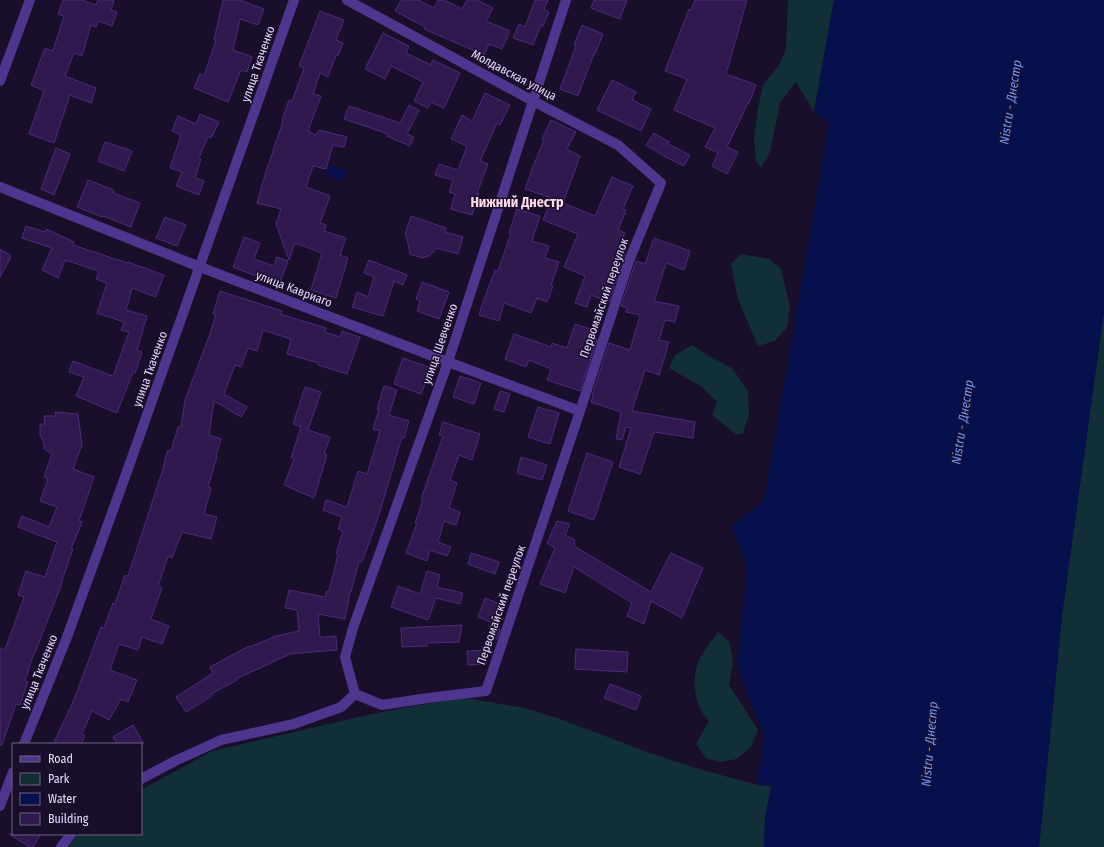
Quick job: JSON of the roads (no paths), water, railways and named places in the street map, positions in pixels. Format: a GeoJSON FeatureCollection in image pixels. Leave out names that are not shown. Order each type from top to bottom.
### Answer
{"type":"FeatureCollection","features":[{"type":"Feature","properties":{"kind":"street"},"geometry":{"type":"LineString","coordinates":[[0,81],[30,0]]}},
{"type":"Feature","properties":{"kind":"street","name":"улица Ткаченко"},"geometry":{"type":"LineString","coordinates":[[24,743],[67,637],[294,0]]}},
{"type":"Feature","properties":{"kind":"street","name":"Молдавская улица"},"geometry":{"type":"LineString","coordinates":[[347,0],[533,101],[618,145],[661,183]]}},
{"type":"Feature","properties":{"kind":"street","name":"улица Шевченко"},"geometry":{"type":"LineString","coordinates":[[355,694],[345,657],[353,628],[448,362],[566,0]]}},
{"type":"Feature","properties":{"kind":"street","name":"Первомайский переулок"},"geometry":{"type":"LineString","coordinates":[[355,694],[382,705],[486,691],[580,411],[628,261],[661,183]]}},
{"type":"Feature","properties":{"kind":"street","name":"улица Кавриаго"},"geometry":{"type":"LineString","coordinates":[[0,186],[200,267],[580,411]]}},
{"type":"Feature","properties":{"kind":"street"},"geometry":{"type":"LineString","coordinates":[[142,778],[175,761],[221,740],[294,724],[341,707],[355,694]]}},
{"type":"Feature","properties":{"kind":"street"},"geometry":{"type":"LineString","coordinates":[[0,806],[12,775]]}},
{"type":"Feature","properties":{"kind":"street"},"geometry":{"type":"LineString","coordinates":[[61,847],[70,835]]}},
{"type":"Feature","properties":{"kind":"water","name":"Nistru - Днестр"},"geometry":{"type":"Polygon","coordinates":[[[834,0],[1104,0],[1104,311],[1062,615],[1039,847],[764,847],[765,819],[771,786],[757,785],[764,736],[737,667],[747,566],[732,526],[764,501],[829,123],[814,112],[834,0]]]}},
{"type":"Feature","properties":{"kind":"water"},"geometry":{"type":"Polygon","coordinates":[[[329,165],[347,171],[343,181],[326,175],[329,165]]]}},
{"type":"Feature","properties":{"kind":"district","name":"Нижний Днестр"},"geometry":{"type":"Point","coordinates":[517,202]}}]}
